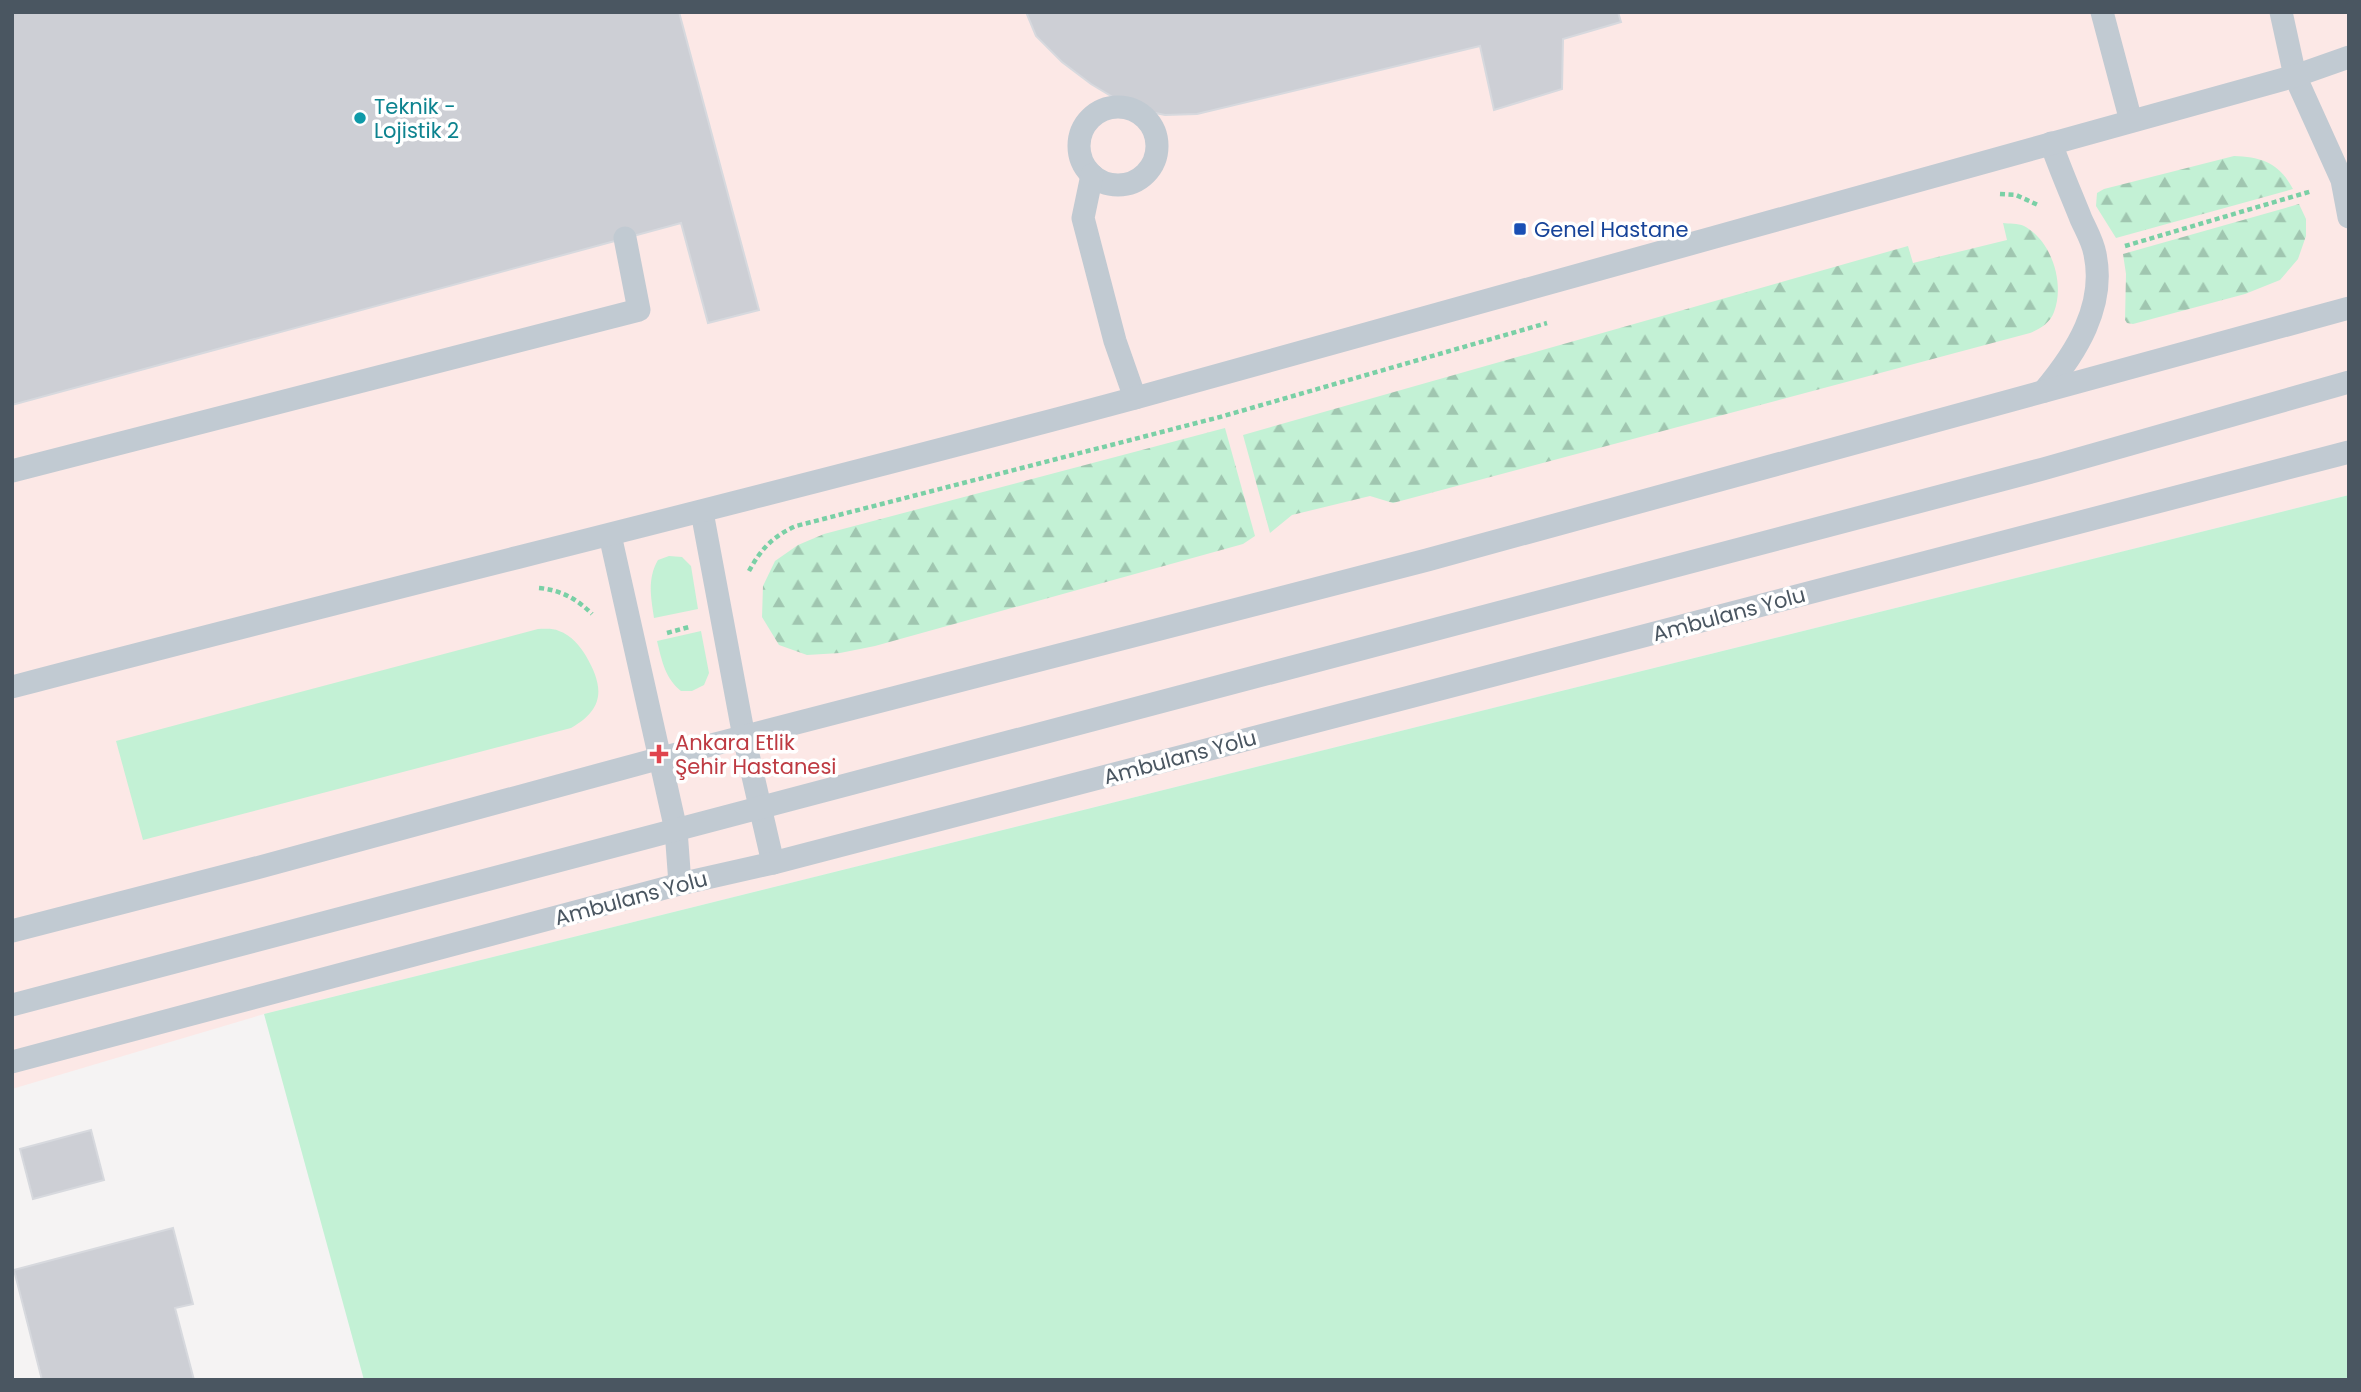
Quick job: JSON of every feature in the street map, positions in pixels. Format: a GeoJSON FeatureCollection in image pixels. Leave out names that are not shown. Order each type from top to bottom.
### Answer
{"type":"FeatureCollection","features":[{"type":"Feature","properties":{"kind":"lane"},"geometry":{"type":"LineString","coordinates":[[2102,12],[2131,121]]}},
{"type":"Feature","properties":{"kind":"lane"},"geometry":{"type":"LineString","coordinates":[[2281,12],[2295,76],[2342,180],[2349,217]]}},
{"type":"Feature","properties":{"kind":"lane"},"geometry":{"type":"LineString","coordinates":[[12,688],[221,632],[803,487],[1135,398],[2295,76],[2349,57]]}},
{"type":"Feature","properties":{"kind":"lane"},"geometry":{"type":"LineString","coordinates":[[2044,391],[2064,367],[2089,320],[2098,274],[2095,252],[2051,143]]}},
{"type":"Feature","properties":{"kind":"lane"},"geometry":{"type":"LineString","coordinates":[[1092,175],[1083,218],[1115,341],[1135,398]]}},
{"type":"Feature","properties":{"kind":"lane"},"geometry":{"type":"LineString","coordinates":[[12,471],[639,310],[625,238]]}},
{"type":"Feature","properties":{"kind":"lane"},"geometry":{"type":"LineString","coordinates":[[12,931],[661,758],[1427,559],[2349,308]]}},
{"type":"Feature","properties":{"kind":"lane"},"geometry":{"type":"LineString","coordinates":[[12,1005],[2016,476],[2349,382]]}},
{"type":"Feature","properties":{"kind":"lane","name":"Ambulans Yolu"},"geometry":{"type":"LineString","coordinates":[[12,1062],[680,884],[772,863],[2349,453]]}},
{"type":"Feature","properties":{"kind":"lane"},"geometry":{"type":"LineString","coordinates":[[702,512],[744,737],[772,863]]}},
{"type":"Feature","properties":{"kind":"lane"},"geometry":{"type":"LineString","coordinates":[[610,535],[676,830],[680,884]]}},
{"type":"Feature","properties":{"kind":"path"},"geometry":{"type":"LineString","coordinates":[[2095,252],[2306,194],[2342,180]]}},
{"type":"Feature","properties":{"kind":"path"},"geometry":{"type":"LineString","coordinates":[[1994,196],[2016,195],[2039,205],[2047,213]]}},
{"type":"Feature","properties":{"kind":"path"},"geometry":{"type":"LineString","coordinates":[[748,573],[758,554],[776,535],[796,526],[1220,417],[1550,322]]}},
{"type":"Feature","properties":{"kind":"path"},"geometry":{"type":"LineString","coordinates":[[533,588],[554,590],[573,597],[596,618]]}},
{"type":"Feature","properties":{"kind":"path"},"geometry":{"type":"LineString","coordinates":[[634,641],[722,619]]}},
{"type":"Feature","properties":{"kind":"shaded area","name":"Ankara Etlik Şehir Hastanesi"},"geometry":{"type":"Polygon","coordinates":[[[12,12],[2349,12],[2349,495],[264,1014],[12,1089],[12,12]]]}},
{"type":"Feature","properties":{"kind":"green space"},"geometry":{"type":"Polygon","coordinates":[[[2234,156],[2269,163],[2282,173],[2293,189],[2116,238],[2096,206],[2097,193],[2104,189],[2234,156]]]}},
{"type":"Feature","properties":{"kind":"green space"},"geometry":{"type":"Polygon","coordinates":[[[2299,204],[2306,219],[2306,236],[2298,259],[2280,280],[2245,294],[2133,324],[2127,323],[2123,254],[2299,204]]]}},
{"type":"Feature","properties":{"kind":"green space"},"geometry":{"type":"Polygon","coordinates":[[[2003,223],[2022,225],[2034,233],[2049,252],[2057,276],[2057,301],[2052,316],[2044,325],[2030,333],[1393,503],[1370,496],[1292,515],[1270,533],[1243,435],[1908,246],[1913,263],[2007,240],[2003,223]]]}},
{"type":"Feature","properties":{"kind":"green space"},"geometry":{"type":"Polygon","coordinates":[[[1225,428],[1255,536],[1243,544],[875,646],[840,653],[807,655],[779,645],[762,617],[763,586],[775,561],[798,545],[824,534],[1225,428]]]}},
{"type":"Feature","properties":{"kind":"green space"},"geometry":{"type":"Polygon","coordinates":[[[2349,495],[2349,1380],[364,1380],[264,1014],[2349,495]]]}},
{"type":"Feature","properties":{"kind":"green space"},"geometry":{"type":"Polygon","coordinates":[[[669,556],[682,557],[691,566],[698,609],[654,618],[652,574],[658,560],[669,556]]]}},
{"type":"Feature","properties":{"kind":"green space"},"geometry":{"type":"Polygon","coordinates":[[[538,629],[557,630],[571,638],[586,656],[596,678],[598,696],[595,705],[582,721],[571,728],[143,840],[116,741],[538,629]]]}},
{"type":"Feature","properties":{"kind":"green space"},"geometry":{"type":"Polygon","coordinates":[[[701,631],[709,673],[704,685],[692,691],[681,691],[668,675],[657,641],[701,631]]]}},
{"type":"Feature","properties":{"kind":"building","name":"Teknik - Lojistik 2"},"geometry":{"type":"Polygon","coordinates":[[[12,12],[679,12],[759,310],[708,323],[681,223],[12,405],[12,12]]]}},
{"type":"Feature","properties":{"kind":"building"},"geometry":{"type":"Polygon","coordinates":[[[1026,12],[1618,12],[1621,22],[1563,39],[1562,89],[1494,110],[1480,46],[1197,114],[1165,115],[1131,108],[1091,84],[1062,62],[1036,36],[1026,12]]]}},
{"type":"Feature","properties":{"kind":"building"},"geometry":{"type":"Polygon","coordinates":[[[91,1130],[104,1180],[33,1199],[20,1149],[91,1130]]]}},
{"type":"Feature","properties":{"kind":"building"},"geometry":{"type":"Polygon","coordinates":[[[173,1228],[193,1304],[175,1308],[194,1380],[42,1380],[14,1270],[173,1228]]]}},
{"type":"Feature","properties":{"kind":"place","name":"Teknik - Lojistik 2"},"geometry":{"type":"Point","coordinates":[360,118]}},
{"type":"Feature","properties":{"kind":"place","name":"Genel Hastane"},"geometry":{"type":"Point","coordinates":[1520,229]}},
{"type":"Feature","properties":{"kind":"place","name":"Ankara Etlik Şehir Hastanesi"},"geometry":{"type":"Point","coordinates":[659,754]}}]}
